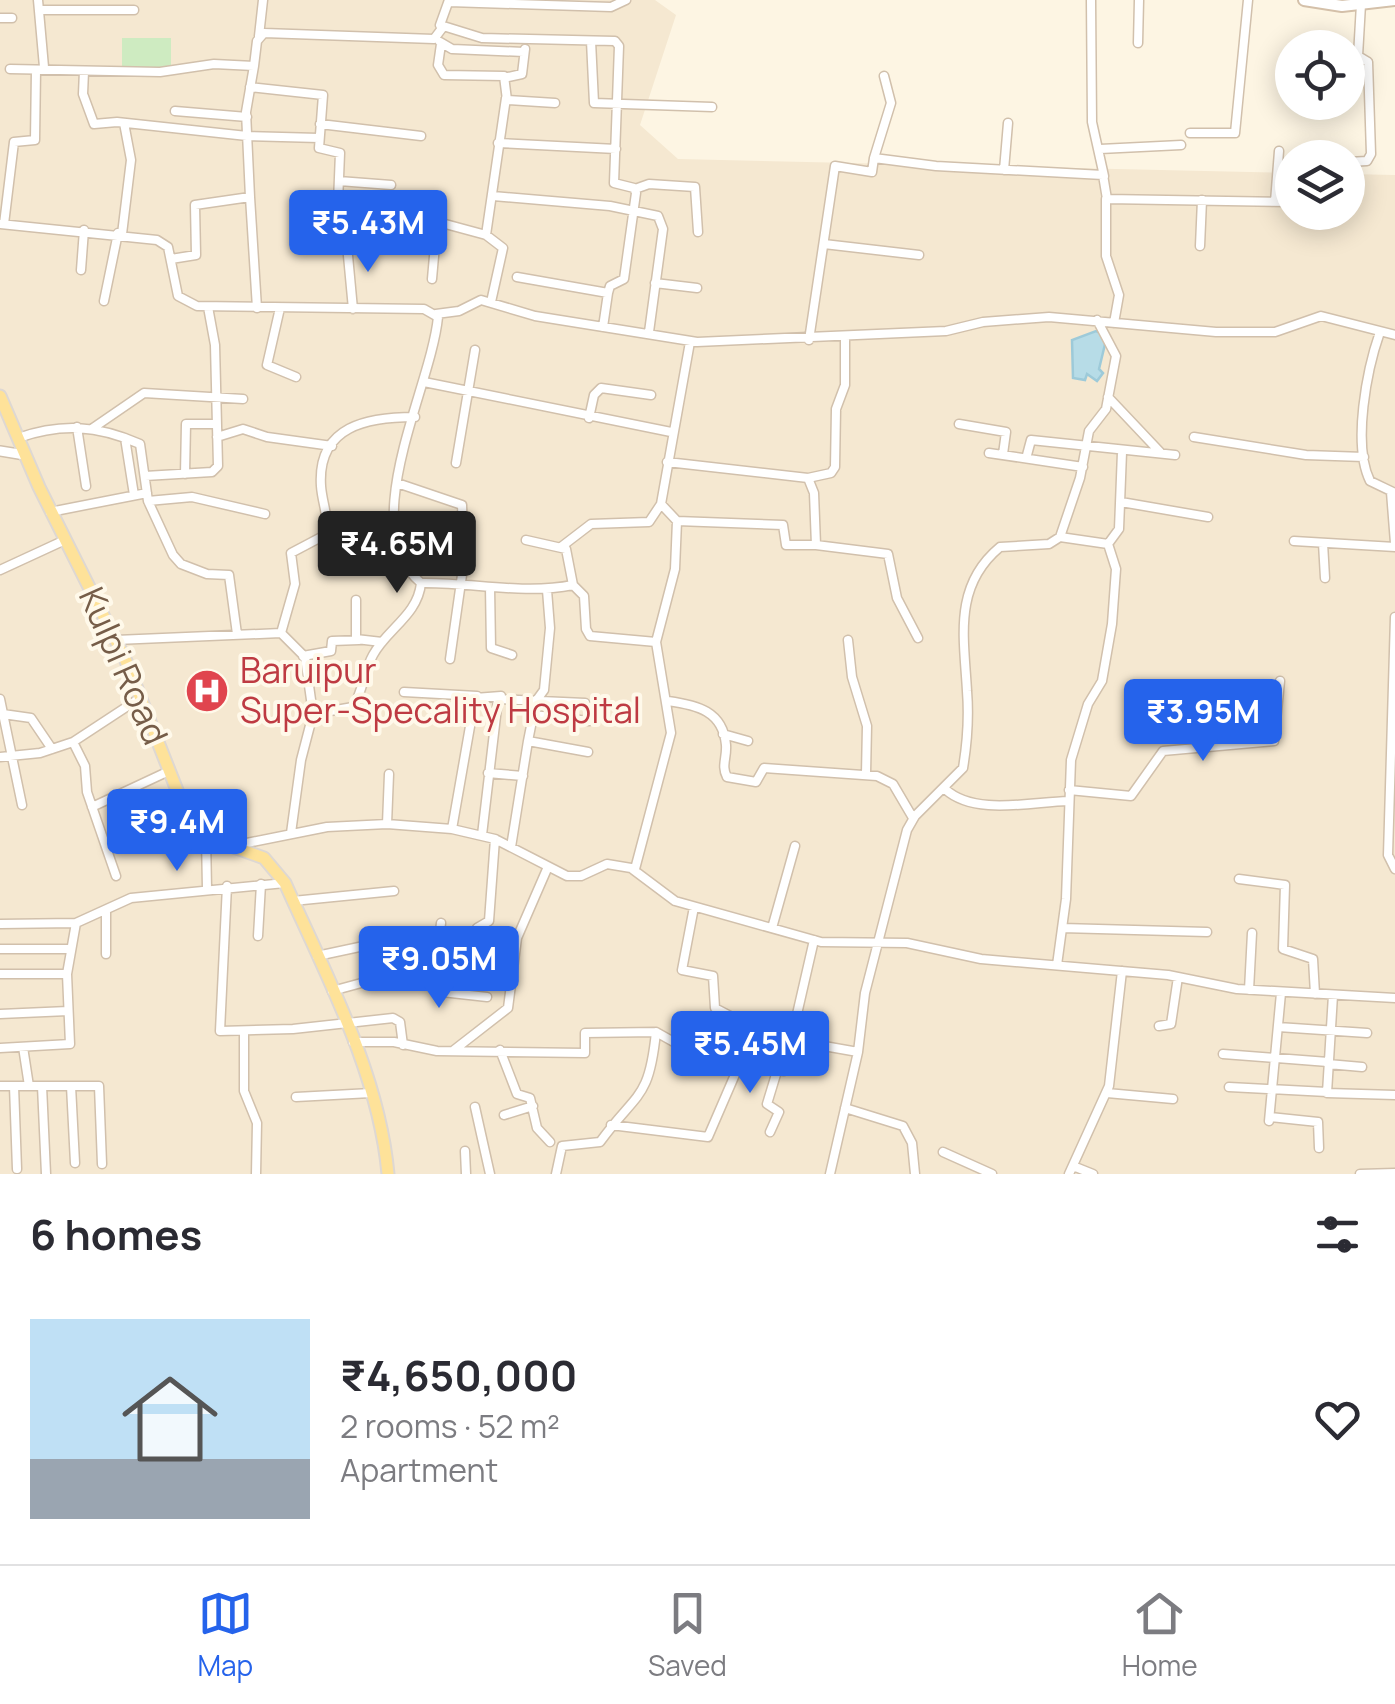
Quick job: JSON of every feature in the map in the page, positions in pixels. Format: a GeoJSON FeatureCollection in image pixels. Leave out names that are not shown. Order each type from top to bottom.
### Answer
{"type":"FeatureCollection","features":[{"type":"Feature","properties":{"kind":"main road"},"geometry":{"type":"LineString","coordinates":[[1304,0],[1360,4],[1395,0]]}},
{"type":"Feature","properties":{"kind":"main road","name":"Kulpi Road"},"geometry":{"type":"LineString","coordinates":[[0,396],[50,512],[116,640],[186,813],[206,837]]}},
{"type":"Feature","properties":{"kind":"main road"},"geometry":{"type":"LineString","coordinates":[[206,837],[264,858],[286,883],[354,1042],[371,1093],[388,1174]]}},
{"type":"Feature","properties":{"kind":"street"},"geometry":{"type":"LineString","coordinates":[[258,308],[247,117],[263,0]]}},
{"type":"Feature","properties":{"kind":"street"},"geometry":{"type":"LineString","coordinates":[[525,40],[522,74],[444,75],[438,64],[442,10],[449,1],[612,7],[626,0]]}},
{"type":"Feature","properties":{"kind":"street"},"geometry":{"type":"LineString","coordinates":[[1091,0],[1092,122],[1104,176],[1106,256],[1119,295],[1114,323]]}},
{"type":"Feature","properties":{"kind":"street"},"geometry":{"type":"LineString","coordinates":[[1138,0],[1138,43]]}},
{"type":"Feature","properties":{"kind":"street"},"geometry":{"type":"LineString","coordinates":[[1190,133],[1235,133],[1248,0]]}},
{"type":"Feature","properties":{"kind":"street"},"geometry":{"type":"LineString","coordinates":[[1360,4],[1358,56],[1368,62],[1370,154],[1365,162]]}},
{"type":"Feature","properties":{"kind":"street"},"geometry":{"type":"LineString","coordinates":[[134,10],[39,5],[35,140],[14,142],[2,224],[120,234],[163,243],[171,259],[172,283],[178,296],[208,307],[424,309],[436,314],[462,310],[475,301],[491,302],[535,316],[690,342],[950,331],[1021,318],[1275,332],[1321,316],[1395,336]]}},
{"type":"Feature","properties":{"kind":"street"},"geometry":{"type":"LineString","coordinates":[[0,18],[12,18]]}},
{"type":"Feature","properties":{"kind":"street"},"geometry":{"type":"LineString","coordinates":[[442,27],[458,28],[478,37],[615,41],[619,46],[615,186],[695,186],[698,232]]}},
{"type":"Feature","properties":{"kind":"street"},"geometry":{"type":"LineString","coordinates":[[259,36],[280,32],[439,42],[465,50],[524,52]]}},
{"type":"Feature","properties":{"kind":"street"},"geometry":{"type":"LineString","coordinates":[[592,41],[592,100],[617,105],[712,107]]}},
{"type":"Feature","properties":{"kind":"street"},"geometry":{"type":"LineString","coordinates":[[465,50],[465,75]]}},
{"type":"Feature","properties":{"kind":"street"},"geometry":{"type":"LineString","coordinates":[[493,75],[495,51]]}},
{"type":"Feature","properties":{"kind":"street"},"geometry":{"type":"LineString","coordinates":[[10,69],[160,72],[206,65],[254,66]]}},
{"type":"Feature","properties":{"kind":"street"},"geometry":{"type":"LineString","coordinates":[[84,71],[83,94],[90,123],[319,138]]}},
{"type":"Feature","properties":{"kind":"street"},"geometry":{"type":"LineString","coordinates":[[808,340],[834,166],[872,172],[891,103],[884,76]]}},
{"type":"Feature","properties":{"kind":"street"},"geometry":{"type":"LineString","coordinates":[[486,236],[508,77]]}},
{"type":"Feature","properties":{"kind":"street"},"geometry":{"type":"LineString","coordinates":[[250,87],[320,94],[324,100],[319,148],[340,154],[340,222],[347,245],[353,309]]}},
{"type":"Feature","properties":{"kind":"street"},"geometry":{"type":"LineString","coordinates":[[506,98],[555,103]]}},
{"type":"Feature","properties":{"kind":"street"},"geometry":{"type":"LineString","coordinates":[[175,111],[247,117]]}},
{"type":"Feature","properties":{"kind":"street"},"geometry":{"type":"LineString","coordinates":[[104,301],[131,166],[124,123]]}},
{"type":"Feature","properties":{"kind":"street"},"geometry":{"type":"LineString","coordinates":[[1004,170],[1008,123]]}},
{"type":"Feature","properties":{"kind":"street"},"geometry":{"type":"LineString","coordinates":[[320,124],[421,136]]}},
{"type":"Feature","properties":{"kind":"street"},"geometry":{"type":"LineString","coordinates":[[498,143],[616,150]]}},
{"type":"Feature","properties":{"kind":"street"},"geometry":{"type":"LineString","coordinates":[[1100,149],[1181,145]]}},
{"type":"Feature","properties":{"kind":"street"},"geometry":{"type":"LineString","coordinates":[[874,158],[1104,176]]}},
{"type":"Feature","properties":{"kind":"street"},"geometry":{"type":"LineString","coordinates":[[339,181],[392,184]]}},
{"type":"Feature","properties":{"kind":"street"},"geometry":{"type":"LineString","coordinates":[[603,326],[610,286],[624,279],[636,189]]}},
{"type":"Feature","properties":{"kind":"street"},"geometry":{"type":"LineString","coordinates":[[493,196],[634,210],[661,220],[648,332]]}},
{"type":"Feature","properties":{"kind":"street"},"geometry":{"type":"LineString","coordinates":[[171,259],[196,255],[195,205],[250,197]]}},
{"type":"Feature","properties":{"kind":"street"},"geometry":{"type":"LineString","coordinates":[[1106,198],[1275,202]]}},
{"type":"Feature","properties":{"kind":"street"},"geometry":{"type":"LineString","coordinates":[[1200,246],[1202,200]]}},
{"type":"Feature","properties":{"kind":"street"},"geometry":{"type":"LineString","coordinates":[[347,245],[400,246],[408,216],[486,236],[503,244],[491,302]]}},
{"type":"Feature","properties":{"kind":"street"},"geometry":{"type":"LineString","coordinates":[[432,278],[437,222]]}},
{"type":"Feature","properties":{"kind":"street"},"geometry":{"type":"LineString","coordinates":[[81,270],[84,230]]}},
{"type":"Feature","properties":{"kind":"street"},"geometry":{"type":"LineString","coordinates":[[824,244],[919,255]]}},
{"type":"Feature","properties":{"kind":"street"},"geometry":{"type":"LineString","coordinates":[[516,277],[608,293]]}},
{"type":"Feature","properties":{"kind":"street"},"geometry":{"type":"LineString","coordinates":[[656,283],[698,288]]}},
{"type":"Feature","properties":{"kind":"street"},"geometry":{"type":"LineString","coordinates":[[145,476],[216,470],[214,345],[208,307]]}},
{"type":"Feature","properties":{"kind":"street"},"geometry":{"type":"LineString","coordinates":[[280,308],[267,365],[296,377]]}},
{"type":"Feature","properties":{"kind":"street"},"geometry":{"type":"LineString","coordinates":[[436,314],[424,382],[392,508],[407,569],[422,583],[458,582],[547,590],[573,585]]}},
{"type":"Feature","properties":{"kind":"street"},"geometry":{"type":"LineString","coordinates":[[830,1174],[858,1052],[877,944],[913,818],[964,764],[965,598],[1000,547],[1050,544],[1060,537],[1083,467],[1089,431],[1105,410],[1116,353],[1097,320]]}},
{"type":"Feature","properties":{"kind":"street"},"geometry":{"type":"LineString","coordinates":[[1294,541],[1394,539],[1393,493],[1370,481],[1364,457],[1366,382],[1380,332]]}},
{"type":"Feature","properties":{"kind":"street"},"geometry":{"type":"LineString","coordinates":[[667,462],[808,478],[831,473],[835,467],[836,409],[845,385],[844,338]]}},
{"type":"Feature","properties":{"kind":"street"},"geometry":{"type":"LineString","coordinates":[[560,547],[600,522],[646,524],[661,504],[690,342]]}},
{"type":"Feature","properties":{"kind":"street"},"geometry":{"type":"LineString","coordinates":[[456,463],[475,350]]}},
{"type":"Feature","properties":{"kind":"street"},"geometry":{"type":"LineString","coordinates":[[424,382],[671,432]]}},
{"type":"Feature","properties":{"kind":"street"},"geometry":{"type":"LineString","coordinates":[[589,418],[594,395],[600,388],[651,395]]}},
{"type":"Feature","properties":{"kind":"street"},"geometry":{"type":"LineString","coordinates":[[94,428],[144,393],[242,400]]}},
{"type":"Feature","properties":{"kind":"street"},"geometry":{"type":"LineString","coordinates":[[1108,397],[1162,454]]}},
{"type":"Feature","properties":{"kind":"street"},"geometry":{"type":"LineString","coordinates":[[281,633],[296,584],[291,553],[327,534],[322,467],[332,446],[349,427],[365,419],[415,417]]}},
{"type":"Feature","properties":{"kind":"street"},"geometry":{"type":"LineString","coordinates":[[185,474],[186,424],[216,424]]}},
{"type":"Feature","properties":{"kind":"street"},"geometry":{"type":"LineString","coordinates":[[959,424],[1006,432],[1003,454]]}},
{"type":"Feature","properties":{"kind":"street"},"geometry":{"type":"LineString","coordinates":[[77,426],[86,486]]}},
{"type":"Feature","properties":{"kind":"street"},"geometry":{"type":"LineString","coordinates":[[0,435],[77,426],[140,444],[147,497],[182,564],[206,574],[229,575],[238,634]]}},
{"type":"Feature","properties":{"kind":"street"},"geometry":{"type":"LineString","coordinates":[[217,436],[243,428],[267,437],[332,446]]}},
{"type":"Feature","properties":{"kind":"street"},"geometry":{"type":"LineString","coordinates":[[1194,437],[1306,455],[1364,457]]}},
{"type":"Feature","properties":{"kind":"street"},"geometry":{"type":"LineString","coordinates":[[125,438],[134,496]]}},
{"type":"Feature","properties":{"kind":"street"},"geometry":{"type":"LineString","coordinates":[[1027,455],[1029,440],[1122,452],[1176,454]]}},
{"type":"Feature","properties":{"kind":"street"},"geometry":{"type":"LineString","coordinates":[[0,451],[25,455]]}},
{"type":"Feature","properties":{"kind":"street"},"geometry":{"type":"LineString","coordinates":[[1108,544],[1118,532],[1122,452]]}},
{"type":"Feature","properties":{"kind":"street"},"geometry":{"type":"LineString","coordinates":[[990,453],[1027,455],[1083,467]]}},
{"type":"Feature","properties":{"kind":"street"},"geometry":{"type":"LineString","coordinates":[[808,478],[814,493],[816,545]]}},
{"type":"Feature","properties":{"kind":"street"},"geometry":{"type":"LineString","coordinates":[[397,483],[462,505],[464,561],[450,659]]}},
{"type":"Feature","properties":{"kind":"street"},"geometry":{"type":"LineString","coordinates":[[50,512],[134,496],[192,497],[265,514]]}},
{"type":"Feature","properties":{"kind":"street"},"geometry":{"type":"LineString","coordinates":[[1120,502],[1208,517]]}},
{"type":"Feature","properties":{"kind":"street"},"geometry":{"type":"LineString","coordinates":[[661,504],[677,521],[783,525],[786,545],[888,554],[898,598],[918,638]]}},
{"type":"Feature","properties":{"kind":"street"},"geometry":{"type":"LineString","coordinates":[[635,869],[668,753],[668,700],[656,642],[675,569],[677,521]]}},
{"type":"Feature","properties":{"kind":"street"},"geometry":{"type":"LineString","coordinates":[[1060,537],[1108,544]]}},
{"type":"Feature","properties":{"kind":"street"},"geometry":{"type":"LineString","coordinates":[[0,570],[65,540]]}},
{"type":"Feature","properties":{"kind":"street"},"geometry":{"type":"LineString","coordinates":[[526,540],[568,552],[573,585],[584,596],[590,636],[656,642]]}},
{"type":"Feature","properties":{"kind":"street"},"geometry":{"type":"LineString","coordinates":[[1324,542],[1325,578]]}},
{"type":"Feature","properties":{"kind":"street"},"geometry":{"type":"LineString","coordinates":[[1057,966],[1073,752],[1088,704],[1102,680],[1111,632],[1116,576],[1108,544]]}},
{"type":"Feature","properties":{"kind":"street"},"geometry":{"type":"LineString","coordinates":[[313,714],[353,707],[368,666],[382,642],[410,612],[422,583]]}},
{"type":"Feature","properties":{"kind":"street"},"geometry":{"type":"LineString","coordinates":[[490,586],[491,648],[512,655]]}},
{"type":"Feature","properties":{"kind":"street"},"geometry":{"type":"LineString","coordinates":[[511,847],[536,700],[544,690],[549,640],[547,590]]}},
{"type":"Feature","properties":{"kind":"street"},"geometry":{"type":"LineString","coordinates":[[356,600],[358,640]]}},
{"type":"Feature","properties":{"kind":"street"},"geometry":{"type":"LineString","coordinates":[[1395,618],[1388,855],[1395,869]]}},
{"type":"Feature","properties":{"kind":"street"},"geometry":{"type":"LineString","coordinates":[[116,640],[281,633],[304,656],[313,714],[291,834]]}},
{"type":"Feature","properties":{"kind":"street"},"geometry":{"type":"LineString","coordinates":[[848,640],[852,676],[867,730],[866,774]]}},
{"type":"Feature","properties":{"kind":"street"},"geometry":{"type":"LineString","coordinates":[[304,656],[331,651],[332,641],[382,642]]}},
{"type":"Feature","properties":{"kind":"street"},"geometry":{"type":"LineString","coordinates":[[1069,790],[1131,796],[1164,750],[1274,740],[1280,681]]}},
{"type":"Feature","properties":{"kind":"street"},"geometry":{"type":"LineString","coordinates":[[404,692],[585,703]]}},
{"type":"Feature","properties":{"kind":"street"},"geometry":{"type":"LineString","coordinates":[[452,828],[477,696]]}},
{"type":"Feature","properties":{"kind":"street"},"geometry":{"type":"LineString","coordinates":[[482,835],[501,696]]}},
{"type":"Feature","properties":{"kind":"street"},"geometry":{"type":"LineString","coordinates":[[0,756],[73,742],[140,698]]}},
{"type":"Feature","properties":{"kind":"street"},"geometry":{"type":"LineString","coordinates":[[0,699],[22,805]]}},
{"type":"Feature","properties":{"kind":"street"},"geometry":{"type":"LineString","coordinates":[[668,700],[697,704],[716,716],[723,734],[727,777],[756,782],[764,768],[866,774],[894,784],[913,818]]}},
{"type":"Feature","properties":{"kind":"street"},"geometry":{"type":"LineString","coordinates":[[4,714],[31,718],[52,749]]}},
{"type":"Feature","properties":{"kind":"street"},"geometry":{"type":"LineString","coordinates":[[533,715],[589,721]]}},
{"type":"Feature","properties":{"kind":"street"},"geometry":{"type":"LineString","coordinates":[[723,734],[748,741]]}},
{"type":"Feature","properties":{"kind":"street"},"geometry":{"type":"LineString","coordinates":[[528,741],[588,752]]}},
{"type":"Feature","properties":{"kind":"street"},"geometry":{"type":"LineString","coordinates":[[73,742],[85,766],[92,807],[116,876]]}},
{"type":"Feature","properties":{"kind":"street"},"geometry":{"type":"LineString","coordinates":[[92,807],[170,771]]}},
{"type":"Feature","properties":{"kind":"street"},"geometry":{"type":"LineString","coordinates":[[488,773],[522,776]]}},
{"type":"Feature","properties":{"kind":"street"},"geometry":{"type":"LineString","coordinates":[[387,824],[390,774]]}},
{"type":"Feature","properties":{"kind":"street"},"geometry":{"type":"LineString","coordinates":[[945,788],[958,800],[974,803],[1068,801]]}},
{"type":"Feature","properties":{"kind":"street"},"geometry":{"type":"LineString","coordinates":[[107,846],[186,813]]}},
{"type":"Feature","properties":{"kind":"street"},"geometry":{"type":"LineString","coordinates":[[232,846],[291,834],[387,824],[452,828],[495,839],[547,869],[574,877],[607,864],[635,869],[668,898],[814,940],[908,944],[962,956],[1178,977],[1248,990],[1395,998]]}},
{"type":"Feature","properties":{"kind":"street"},"geometry":{"type":"LineString","coordinates":[[206,837],[206,889]]}},
{"type":"Feature","properties":{"kind":"street"},"geometry":{"type":"LineString","coordinates":[[439,961],[472,959],[477,928],[489,921],[495,839]]}},
{"type":"Feature","properties":{"kind":"street"},"geometry":{"type":"LineString","coordinates":[[772,928],[795,846]]}},
{"type":"Feature","properties":{"kind":"street"},"geometry":{"type":"LineString","coordinates":[[454,1050],[508,1008],[517,938],[547,869]]}},
{"type":"Feature","properties":{"kind":"street"},"geometry":{"type":"LineString","coordinates":[[1239,880],[1285,886],[1283,949],[1313,959],[1315,994]]}},
{"type":"Feature","properties":{"kind":"street"},"geometry":{"type":"LineString","coordinates":[[0,924],[76,922],[131,898],[286,883]]}},
{"type":"Feature","properties":{"kind":"street"},"geometry":{"type":"LineString","coordinates":[[258,936],[261,884]]}},
{"type":"Feature","properties":{"kind":"street"},"geometry":{"type":"LineString","coordinates":[[227,886],[218,1024],[226,1034],[397,1019],[403,1044]]}},
{"type":"Feature","properties":{"kind":"street"},"geometry":{"type":"LineString","coordinates":[[293,901],[394,891]]}},
{"type":"Feature","properties":{"kind":"street"},"geometry":{"type":"LineString","coordinates":[[694,907],[682,970],[713,976],[715,1008],[736,1018],[734,1039],[760,1046],[755,1066]]}},
{"type":"Feature","properties":{"kind":"street"},"geometry":{"type":"LineString","coordinates":[[106,912],[106,954]]}},
{"type":"Feature","properties":{"kind":"street"},"geometry":{"type":"LineString","coordinates":[[0,1048],[70,1044],[67,974],[76,922]]}},
{"type":"Feature","properties":{"kind":"street"},"geometry":{"type":"LineString","coordinates":[[441,923],[438,972],[442,992],[487,996]]}},
{"type":"Feature","properties":{"kind":"street"},"geometry":{"type":"LineString","coordinates":[[1062,928],[1206,932]]}},
{"type":"Feature","properties":{"kind":"street"},"geometry":{"type":"LineString","coordinates":[[1248,990],[1252,933]]}},
{"type":"Feature","properties":{"kind":"street"},"geometry":{"type":"LineString","coordinates":[[317,956],[392,940]]}},
{"type":"Feature","properties":{"kind":"street"},"geometry":{"type":"LineString","coordinates":[[354,1042],[530,1055],[584,1053],[585,1034],[656,1032],[681,1046],[777,1071],[785,1069],[814,940]]}},
{"type":"Feature","properties":{"kind":"street"},"geometry":{"type":"LineString","coordinates":[[0,949],[70,948]]}},
{"type":"Feature","properties":{"kind":"street"},"geometry":{"type":"LineString","coordinates":[[1092,1174],[1071,1170],[1107,1093],[1122,971]]}},
{"type":"Feature","properties":{"kind":"street"},"geometry":{"type":"LineString","coordinates":[[332,991],[369,980],[438,972]]}},
{"type":"Feature","properties":{"kind":"street"},"geometry":{"type":"LineString","coordinates":[[0,974],[67,974]]}},
{"type":"Feature","properties":{"kind":"street"},"geometry":{"type":"LineString","coordinates":[[1159,1026],[1170,1024],[1178,977]]}},
{"type":"Feature","properties":{"kind":"street"},"geometry":{"type":"LineString","coordinates":[[1281,993],[1270,1119],[1318,1122],[1319,1148]]}},
{"type":"Feature","properties":{"kind":"street"},"geometry":{"type":"LineString","coordinates":[[1327,1092],[1333,995]]}},
{"type":"Feature","properties":{"kind":"street"},"geometry":{"type":"LineString","coordinates":[[0,1014],[68,1010]]}},
{"type":"Feature","properties":{"kind":"street"},"geometry":{"type":"LineString","coordinates":[[1278,1027],[1366,1033]]}},
{"type":"Feature","properties":{"kind":"street"},"geometry":{"type":"LineString","coordinates":[[556,1174],[562,1146],[600,1142],[611,1125],[642,1095],[650,1080],[656,1032]]}},
{"type":"Feature","properties":{"kind":"street"},"geometry":{"type":"LineString","coordinates":[[244,1033],[244,1091],[258,1123],[256,1174]]}},
{"type":"Feature","properties":{"kind":"street"},"geometry":{"type":"LineString","coordinates":[[790,1040],[858,1052]]}},
{"type":"Feature","properties":{"kind":"street"},"geometry":{"type":"LineString","coordinates":[[23,1047],[29,1086]]}},
{"type":"Feature","properties":{"kind":"street"},"geometry":{"type":"LineString","coordinates":[[500,1050],[517,1094],[530,1098],[538,1128],[550,1142]]}},
{"type":"Feature","properties":{"kind":"street"},"geometry":{"type":"LineString","coordinates":[[1223,1054],[1362,1067]]}},
{"type":"Feature","properties":{"kind":"street"},"geometry":{"type":"LineString","coordinates":[[611,1125],[708,1137],[740,1063]]}},
{"type":"Feature","properties":{"kind":"street"},"geometry":{"type":"LineString","coordinates":[[770,1132],[779,1112],[767,1104],[777,1071]]}},
{"type":"Feature","properties":{"kind":"street"},"geometry":{"type":"LineString","coordinates":[[0,1086],[96,1085],[102,1089],[102,1164]]}},
{"type":"Feature","properties":{"kind":"street"},"geometry":{"type":"LineString","coordinates":[[14,1086],[17,1170]]}},
{"type":"Feature","properties":{"kind":"street"},"geometry":{"type":"LineString","coordinates":[[42,1086],[46,1174]]}},
{"type":"Feature","properties":{"kind":"street"},"geometry":{"type":"LineString","coordinates":[[72,1086],[75,1163]]}},
{"type":"Feature","properties":{"kind":"street"},"geometry":{"type":"LineString","coordinates":[[1229,1087],[1395,1095]]}},
{"type":"Feature","properties":{"kind":"street"},"geometry":{"type":"LineString","coordinates":[[296,1097],[371,1093]]}},
{"type":"Feature","properties":{"kind":"street"},"geometry":{"type":"LineString","coordinates":[[1107,1093],[1174,1099]]}},
{"type":"Feature","properties":{"kind":"street"},"geometry":{"type":"LineString","coordinates":[[476,1106],[490,1174]]}},
{"type":"Feature","properties":{"kind":"street"},"geometry":{"type":"LineString","coordinates":[[504,1115],[533,1106]]}},
{"type":"Feature","properties":{"kind":"street"},"geometry":{"type":"LineString","coordinates":[[845,1108],[903,1126],[912,1143],[915,1174]]}},
{"type":"Feature","properties":{"kind":"street"},"geometry":{"type":"LineString","coordinates":[[465,1151],[466,1174]]}},
{"type":"Feature","properties":{"kind":"street"},"geometry":{"type":"LineString","coordinates":[[943,1152],[992,1174]]}},
{"type":"Feature","properties":{"kind":"street"},"geometry":{"type":"LineString","coordinates":[[1360,1174],[1395,1173]]}},
{"type":"Feature","properties":{"kind":"shaded area"},"geometry":{"type":"Polygon","coordinates":[[[0,0],[655,0],[676,15],[640,125],[678,159],[1275,173],[1275,230],[1365,230],[1365,174],[1395,175],[1395,1174],[0,1174],[0,0]]]}},
{"type":"Feature","properties":{"kind":"green space"},"geometry":{"type":"Polygon","coordinates":[[[122,38],[171,38],[171,69],[122,69],[122,38]]]}},
{"type":"Feature","properties":{"kind":"water"},"geometry":{"type":"Polygon","coordinates":[[[1096,331],[1107,336],[1099,369],[1103,373],[1097,381],[1087,374],[1085,380],[1073,378],[1072,340],[1096,331]]]}},
{"type":"Feature","properties":{"kind":"place","name":"Baruipur Super-Specality Hospital"},"geometry":{"type":"Point","coordinates":[207,691]}}]}
